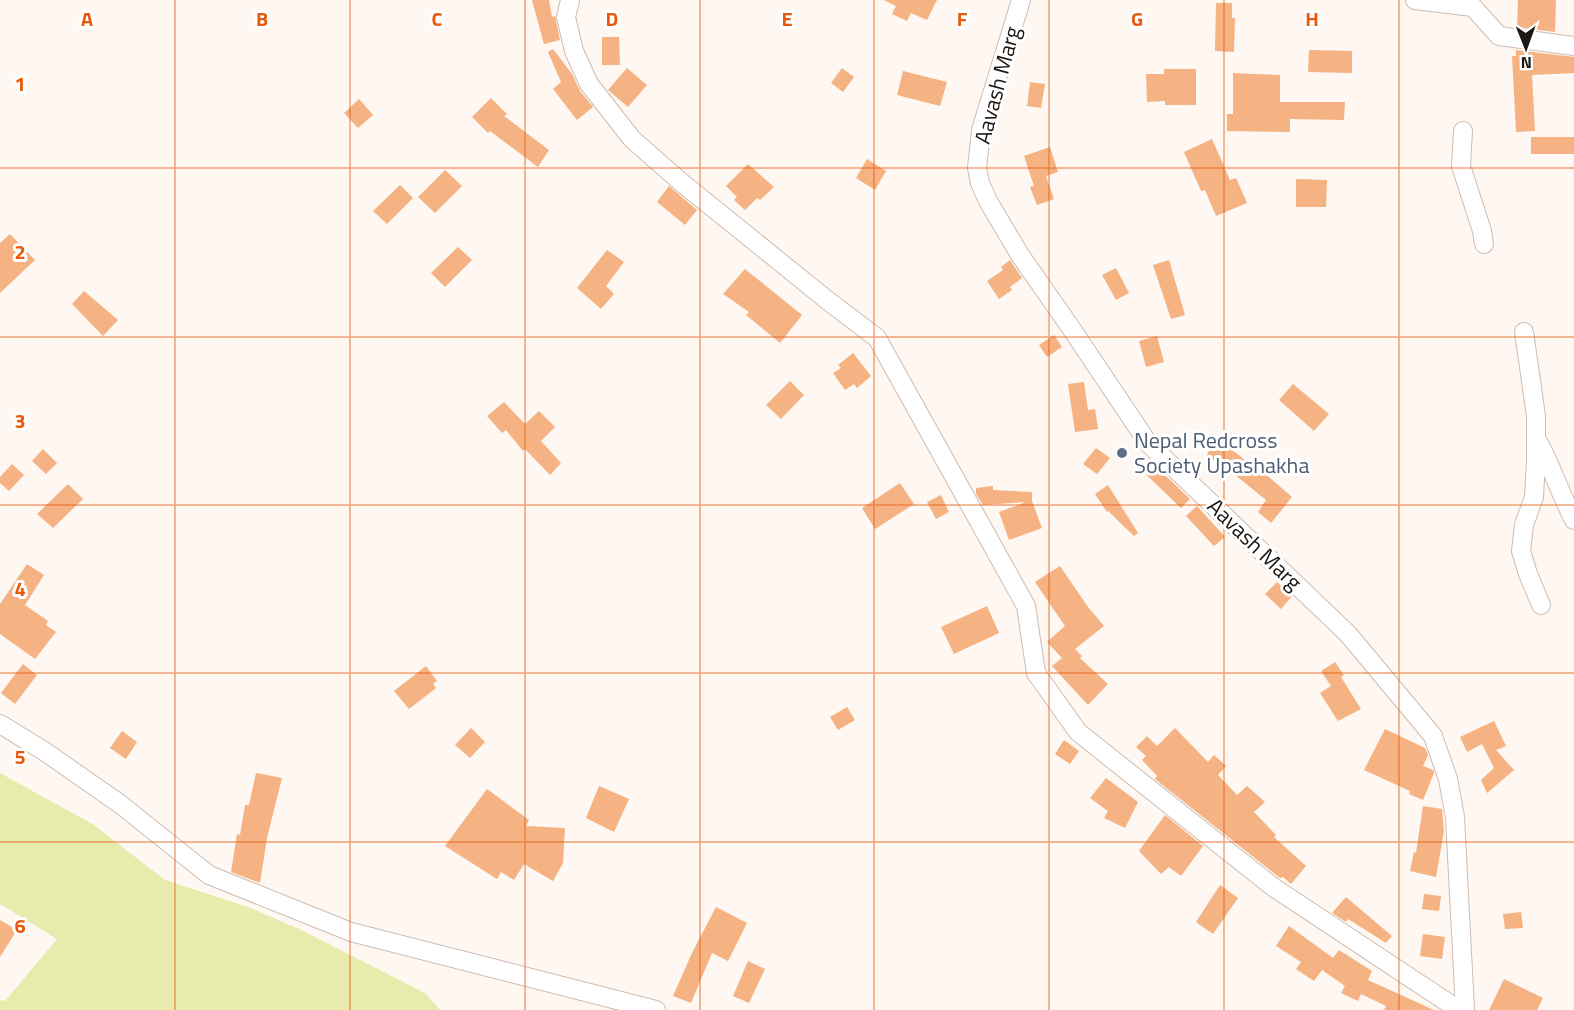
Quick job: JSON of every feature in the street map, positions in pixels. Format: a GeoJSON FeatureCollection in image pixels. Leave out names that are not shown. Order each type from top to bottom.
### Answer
{"type":"FeatureCollection","features":[{"type":"Feature","properties":{"kind":"street"},"geometry":{"type":"LineString","coordinates":[[570,0],[566,17],[574,51],[589,84],[632,139],[827,300],[878,338],[1026,606],[1036,672],[1078,732],[1273,887],[1459,1010]]}},
{"type":"Feature","properties":{"kind":"street","name":"Aavash Marg"},"geometry":{"type":"LineString","coordinates":[[1021,0],[981,130],[977,168],[980,183],[1020,255],[1148,443],[1348,633],[1433,736],[1448,779],[1455,817],[1465,1010]]}},
{"type":"Feature","properties":{"kind":"street"},"geometry":{"type":"LineString","coordinates":[[1415,0],[1473,7],[1499,36],[1574,46]]}},
{"type":"Feature","properties":{"kind":"street"},"geometry":{"type":"LineString","coordinates":[[1463,131],[1461,166],[1484,244]]}},
{"type":"Feature","properties":{"kind":"street"},"geometry":{"type":"LineString","coordinates":[[1524,332],[1536,416],[1536,438],[1534,497],[1524,525],[1521,551],[1541,604]]}},
{"type":"Feature","properties":{"kind":"street"},"geometry":{"type":"LineString","coordinates":[[1536,438],[1550,463],[1561,497],[1574,520]]}},
{"type":"Feature","properties":{"kind":"street"},"geometry":{"type":"LineString","coordinates":[[0,724],[44,751],[120,804],[209,875],[351,932],[656,1010]]}},
{"type":"Feature","properties":{"kind":"green space"},"geometry":{"type":"Polygon","coordinates":[[[0,773],[94,825],[165,880],[248,907],[299,929],[425,993],[440,1010],[0,1010],[0,1000],[5,1001],[57,939],[0,904],[0,773]]]}},
{"type":"Feature","properties":{"kind":"building"},"geometry":{"type":"Polygon","coordinates":[[[532,0],[549,0],[560,40],[544,44],[532,0]]]}},
{"type":"Feature","properties":{"kind":"building"},"geometry":{"type":"Polygon","coordinates":[[[884,0],[937,0],[927,20],[911,13],[907,21],[892,14],[896,6],[884,0]]]}},
{"type":"Feature","properties":{"kind":"building"},"geometry":{"type":"Polygon","coordinates":[[[1518,0],[1556,0],[1555,32],[1517,27],[1518,0]]]}},
{"type":"Feature","properties":{"kind":"building"},"geometry":{"type":"Polygon","coordinates":[[[1216,3],[1232,3],[1232,18],[1235,18],[1234,52],[1215,51],[1216,3]]]}},
{"type":"Feature","properties":{"kind":"building"},"geometry":{"type":"Polygon","coordinates":[[[602,37],[619,37],[620,65],[602,65],[602,37]]]}},
{"type":"Feature","properties":{"kind":"building"},"geometry":{"type":"Polygon","coordinates":[[[553,49],[593,107],[577,120],[553,89],[561,82],[548,52],[553,49]]]}},
{"type":"Feature","properties":{"kind":"building"},"geometry":{"type":"Polygon","coordinates":[[[1309,50],[1352,51],[1352,73],[1308,72],[1309,50]]]}},
{"type":"Feature","properties":{"kind":"building"},"geometry":{"type":"Polygon","coordinates":[[[1516,50],[1574,57],[1574,73],[1532,75],[1535,131],[1516,132],[1512,56],[1516,56],[1516,50]]]}},
{"type":"Feature","properties":{"kind":"building"},"geometry":{"type":"Polygon","coordinates":[[[627,68],[647,85],[628,107],[608,90],[627,68]]]}},
{"type":"Feature","properties":{"kind":"building"},"geometry":{"type":"Polygon","coordinates":[[[842,68],[854,77],[843,92],[831,83],[842,68]]]}},
{"type":"Feature","properties":{"kind":"building"},"geometry":{"type":"Polygon","coordinates":[[[1164,69],[1196,69],[1196,105],[1165,105],[1165,101],[1147,102],[1146,74],[1164,74],[1164,69]]]}},
{"type":"Feature","properties":{"kind":"building"},"geometry":{"type":"Polygon","coordinates":[[[903,71],[947,82],[940,106],[897,95],[903,71]]]}},
{"type":"Feature","properties":{"kind":"building"},"geometry":{"type":"Polygon","coordinates":[[[1233,73],[1280,75],[1280,102],[1345,102],[1344,120],[1290,119],[1290,132],[1227,131],[1227,114],[1233,114],[1233,73]]]}},
{"type":"Feature","properties":{"kind":"building"},"geometry":{"type":"Polygon","coordinates":[[[1030,82],[1045,84],[1041,108],[1027,106],[1030,82]]]}},
{"type":"Feature","properties":{"kind":"building"},"geometry":{"type":"Polygon","coordinates":[[[491,98],[507,114],[504,116],[549,150],[538,167],[490,131],[488,133],[472,117],[491,98]]]}},
{"type":"Feature","properties":{"kind":"building"},"geometry":{"type":"Polygon","coordinates":[[[359,99],[373,115],[358,128],[344,113],[359,99]]]}},
{"type":"Feature","properties":{"kind":"building"},"geometry":{"type":"Polygon","coordinates":[[[1531,137],[1574,137],[1574,154],[1531,154],[1531,137]]]}},
{"type":"Feature","properties":{"kind":"building"},"geometry":{"type":"Polygon","coordinates":[[[1212,139],[1230,180],[1236,178],[1247,203],[1216,216],[1205,190],[1201,191],[1184,152],[1212,139]]]}},
{"type":"Feature","properties":{"kind":"building"},"geometry":{"type":"Polygon","coordinates":[[[1050,147],[1058,172],[1046,176],[1054,199],[1037,205],[1030,187],[1034,186],[1024,156],[1050,147]]]}},
{"type":"Feature","properties":{"kind":"building"},"geometry":{"type":"Polygon","coordinates":[[[867,159],[886,171],[875,190],[856,178],[867,159]]]}},
{"type":"Feature","properties":{"kind":"building"},"geometry":{"type":"Polygon","coordinates":[[[748,164],[774,187],[760,200],[757,198],[745,210],[734,200],[737,197],[726,186],[748,164]]]}},
{"type":"Feature","properties":{"kind":"building"},"geometry":{"type":"Polygon","coordinates":[[[445,170],[462,186],[435,213],[418,197],[445,170]]]}},
{"type":"Feature","properties":{"kind":"building"},"geometry":{"type":"Polygon","coordinates":[[[1296,179],[1327,180],[1326,207],[1296,207],[1296,179]]]}},
{"type":"Feature","properties":{"kind":"building"},"geometry":{"type":"Polygon","coordinates":[[[400,185],[413,198],[387,224],[373,211],[400,185]]]}},
{"type":"Feature","properties":{"kind":"building"},"geometry":{"type":"Polygon","coordinates":[[[669,186],[697,210],[685,225],[657,202],[669,186]]]}},
{"type":"Feature","properties":{"kind":"building"},"geometry":{"type":"Polygon","coordinates":[[[10,234],[35,260],[0,293],[0,243],[10,234]]]}},
{"type":"Feature","properties":{"kind":"building"},"geometry":{"type":"Polygon","coordinates":[[[458,247],[472,260],[445,287],[431,273],[458,247]]]}},
{"type":"Feature","properties":{"kind":"building"},"geometry":{"type":"Polygon","coordinates":[[[607,250],[624,262],[606,286],[614,294],[601,309],[577,288],[607,250]]]}},
{"type":"Feature","properties":{"kind":"building"},"geometry":{"type":"Polygon","coordinates":[[[1010,260],[1022,278],[1010,287],[1012,290],[999,299],[987,281],[1003,270],[1001,267],[1010,260]]]}},
{"type":"Feature","properties":{"kind":"building"},"geometry":{"type":"Polygon","coordinates":[[[1169,260],[1185,315],[1171,319],[1153,265],[1169,260]]]}},
{"type":"Feature","properties":{"kind":"building"},"geometry":{"type":"Polygon","coordinates":[[[1116,268],[1129,293],[1116,300],[1102,275],[1116,268]]]}},
{"type":"Feature","properties":{"kind":"building"},"geometry":{"type":"Polygon","coordinates":[[[745,269],[802,315],[780,343],[746,315],[749,312],[723,294],[745,269]]]}},
{"type":"Feature","properties":{"kind":"building"},"geometry":{"type":"Polygon","coordinates":[[[84,291],[118,320],[103,336],[72,304],[84,291]]]}},
{"type":"Feature","properties":{"kind":"building"},"geometry":{"type":"Polygon","coordinates":[[[1054,335],[1062,347],[1047,357],[1039,345],[1054,335]]]}},
{"type":"Feature","properties":{"kind":"building"},"geometry":{"type":"Polygon","coordinates":[[[1157,336],[1164,362],[1146,367],[1139,341],[1157,336]]]}},
{"type":"Feature","properties":{"kind":"building"},"geometry":{"type":"Polygon","coordinates":[[[853,353],[871,376],[857,388],[854,384],[845,390],[833,373],[841,368],[838,365],[853,353]]]}},
{"type":"Feature","properties":{"kind":"building"},"geometry":{"type":"Polygon","coordinates":[[[790,381],[804,395],[781,419],[766,405],[790,381]]]}},
{"type":"Feature","properties":{"kind":"building"},"geometry":{"type":"Polygon","coordinates":[[[1084,382],[1088,410],[1095,409],[1098,429],[1075,432],[1068,384],[1084,382]]]}},
{"type":"Feature","properties":{"kind":"building"},"geometry":{"type":"Polygon","coordinates":[[[1293,384],[1329,414],[1314,431],[1279,400],[1293,384]]]}},
{"type":"Feature","properties":{"kind":"building"},"geometry":{"type":"Polygon","coordinates":[[[504,402],[525,424],[539,411],[555,427],[541,441],[561,463],[550,475],[525,449],[523,451],[506,430],[502,433],[487,416],[504,402]]]}},
{"type":"Feature","properties":{"kind":"building"},"geometry":{"type":"Polygon","coordinates":[[[1215,441],[1235,452],[1262,474],[1263,472],[1292,497],[1271,523],[1258,512],[1266,500],[1229,470],[1206,456],[1215,441]]]}},
{"type":"Feature","properties":{"kind":"building"},"geometry":{"type":"Polygon","coordinates":[[[1096,448],[1110,458],[1097,474],[1083,464],[1096,448]]]}},
{"type":"Feature","properties":{"kind":"building"},"geometry":{"type":"Polygon","coordinates":[[[43,449],[57,463],[46,474],[32,461],[43,449]]]}},
{"type":"Feature","properties":{"kind":"building"},"geometry":{"type":"Polygon","coordinates":[[[1144,455],[1190,499],[1181,508],[1135,464],[1144,455]]]}},
{"type":"Feature","properties":{"kind":"building"},"geometry":{"type":"Polygon","coordinates":[[[12,464],[24,475],[9,491],[0,483],[0,477],[12,464]]]}},
{"type":"Feature","properties":{"kind":"building"},"geometry":{"type":"Polygon","coordinates":[[[900,483],[914,504],[875,529],[862,508],[900,483]]]}},
{"type":"Feature","properties":{"kind":"building"},"geometry":{"type":"Polygon","coordinates":[[[68,484],[83,499],[53,528],[37,514],[68,484]]]}},
{"type":"Feature","properties":{"kind":"building"},"geometry":{"type":"Polygon","coordinates":[[[1108,485],[1138,533],[1134,536],[1107,512],[1095,494],[1108,485]]]}},
{"type":"Feature","properties":{"kind":"building"},"geometry":{"type":"Polygon","coordinates":[[[993,486],[993,490],[1032,492],[1032,501],[1042,528],[1009,540],[999,512],[1026,502],[983,505],[976,494],[976,488],[993,486]]]}},
{"type":"Feature","properties":{"kind":"building"},"geometry":{"type":"Polygon","coordinates":[[[941,495],[949,512],[936,519],[927,502],[941,495]]]}},
{"type":"Feature","properties":{"kind":"building"},"geometry":{"type":"Polygon","coordinates":[[[1197,506],[1225,537],[1214,546],[1186,516],[1197,506]]]}},
{"type":"Feature","properties":{"kind":"building"},"geometry":{"type":"Polygon","coordinates":[[[27,564],[44,575],[25,605],[48,621],[46,625],[56,632],[35,659],[0,634],[0,604],[27,564]]]}},
{"type":"Feature","properties":{"kind":"building"},"geometry":{"type":"Polygon","coordinates":[[[1060,566],[1104,626],[1075,649],[1082,656],[1080,658],[1108,684],[1088,705],[1052,666],[1062,658],[1047,642],[1065,626],[1035,582],[1060,566]]]}},
{"type":"Feature","properties":{"kind":"building"},"geometry":{"type":"Polygon","coordinates":[[[1277,582],[1292,596],[1281,609],[1265,594],[1277,582]]]}},
{"type":"Feature","properties":{"kind":"building"},"geometry":{"type":"Polygon","coordinates":[[[987,606],[999,633],[954,654],[941,627],[987,606]]]}},
{"type":"Feature","properties":{"kind":"building"},"geometry":{"type":"Polygon","coordinates":[[[1335,662],[1344,675],[1341,677],[1361,709],[1338,721],[1320,693],[1331,686],[1321,671],[1335,662]]]}},
{"type":"Feature","properties":{"kind":"building"},"geometry":{"type":"Polygon","coordinates":[[[23,664],[37,675],[15,704],[1,693],[23,664]]]}},
{"type":"Feature","properties":{"kind":"building"},"geometry":{"type":"Polygon","coordinates":[[[426,666],[437,681],[433,684],[436,688],[409,709],[394,691],[426,666]]]}},
{"type":"Feature","properties":{"kind":"building"},"geometry":{"type":"Polygon","coordinates":[[[847,707],[855,720],[838,730],[830,717],[847,707]]]}},
{"type":"Feature","properties":{"kind":"building"},"geometry":{"type":"Polygon","coordinates":[[[1494,721],[1506,746],[1496,750],[1514,770],[1487,793],[1481,780],[1494,768],[1482,744],[1467,752],[1460,737],[1494,721]]]}},
{"type":"Feature","properties":{"kind":"building"},"geometry":{"type":"Polygon","coordinates":[[[471,728],[485,742],[470,758],[455,745],[471,728]]]}},
{"type":"Feature","properties":{"kind":"building"},"geometry":{"type":"Polygon","coordinates":[[[1175,728],[1208,762],[1214,755],[1226,766],[1218,775],[1237,795],[1247,786],[1265,802],[1254,812],[1276,835],[1274,837],[1306,866],[1291,884],[1283,877],[1280,878],[1155,779],[1157,776],[1142,760],[1146,756],[1136,747],[1147,736],[1157,746],[1175,728]]]}},
{"type":"Feature","properties":{"kind":"building"},"geometry":{"type":"Polygon","coordinates":[[[1385,729],[1425,748],[1428,755],[1423,766],[1433,770],[1434,773],[1423,800],[1409,794],[1410,791],[1364,770],[1385,729]]]}},
{"type":"Feature","properties":{"kind":"building"},"geometry":{"type":"Polygon","coordinates":[[[122,731],[137,742],[126,759],[110,748],[122,731]]]}},
{"type":"Feature","properties":{"kind":"building"},"geometry":{"type":"Polygon","coordinates":[[[1064,740],[1079,751],[1070,764],[1055,754],[1064,740]]]}},
{"type":"Feature","properties":{"kind":"building"},"geometry":{"type":"Polygon","coordinates":[[[256,773],[282,778],[267,838],[260,883],[231,872],[237,834],[240,835],[245,805],[249,805],[256,773]]]}},
{"type":"Feature","properties":{"kind":"building"},"geometry":{"type":"Polygon","coordinates":[[[1106,778],[1138,802],[1125,828],[1104,818],[1108,811],[1090,798],[1106,778]]]}},
{"type":"Feature","properties":{"kind":"building"},"geometry":{"type":"Polygon","coordinates":[[[599,786],[629,799],[614,832],[586,818],[599,786]]]}},
{"type":"Feature","properties":{"kind":"building"},"geometry":{"type":"Polygon","coordinates":[[[487,789],[529,820],[526,826],[565,828],[563,863],[553,881],[524,864],[514,880],[501,872],[497,879],[445,846],[487,789]]]}},
{"type":"Feature","properties":{"kind":"building"},"geometry":{"type":"Polygon","coordinates":[[[1423,806],[1442,809],[1444,831],[1436,877],[1410,871],[1414,852],[1416,853],[1423,806]]]}},
{"type":"Feature","properties":{"kind":"building"},"geometry":{"type":"Polygon","coordinates":[[[1165,815],[1203,846],[1181,876],[1169,867],[1161,874],[1139,851],[1165,815]]]}},
{"type":"Feature","properties":{"kind":"building"},"geometry":{"type":"Polygon","coordinates":[[[1220,885],[1238,898],[1213,934],[1196,922],[1220,885]]]}},
{"type":"Feature","properties":{"kind":"building"},"geometry":{"type":"Polygon","coordinates":[[[1424,894],[1441,896],[1439,911],[1422,909],[1424,894]]]}},
{"type":"Feature","properties":{"kind":"building"},"geometry":{"type":"Polygon","coordinates":[[[1346,897],[1392,936],[1386,943],[1348,919],[1346,922],[1332,913],[1346,897]]]}},
{"type":"Feature","properties":{"kind":"building"},"geometry":{"type":"Polygon","coordinates":[[[716,907],[747,923],[728,961],[712,953],[691,1003],[673,996],[716,907]]]}},
{"type":"Feature","properties":{"kind":"building"},"geometry":{"type":"Polygon","coordinates":[[[1521,912],[1523,928],[1505,929],[1503,914],[1521,912]]]}},
{"type":"Feature","properties":{"kind":"building"},"geometry":{"type":"Polygon","coordinates":[[[0,920],[17,930],[0,957],[0,920]]]}},
{"type":"Feature","properties":{"kind":"building"},"geometry":{"type":"Polygon","coordinates":[[[1289,926],[1333,958],[1339,950],[1372,971],[1368,980],[1434,1010],[1384,1010],[1386,1006],[1361,994],[1358,1001],[1341,993],[1345,986],[1322,970],[1314,981],[1296,969],[1301,962],[1276,946],[1289,926]]]}},
{"type":"Feature","properties":{"kind":"building"},"geometry":{"type":"Polygon","coordinates":[[[1423,934],[1445,937],[1442,959],[1420,956],[1423,934]]]}},
{"type":"Feature","properties":{"kind":"building"},"geometry":{"type":"Polygon","coordinates":[[[748,961],[765,969],[749,1003],[733,996],[748,961]]]}},
{"type":"Feature","properties":{"kind":"building"},"geometry":{"type":"Polygon","coordinates":[[[1504,979],[1543,998],[1537,1010],[1489,1010],[1504,979]]]}},
{"type":"Feature","properties":{"kind":"place","name":"Nepal Redcross Society Upashakha"},"geometry":{"type":"Point","coordinates":[1122,453]}}]}
